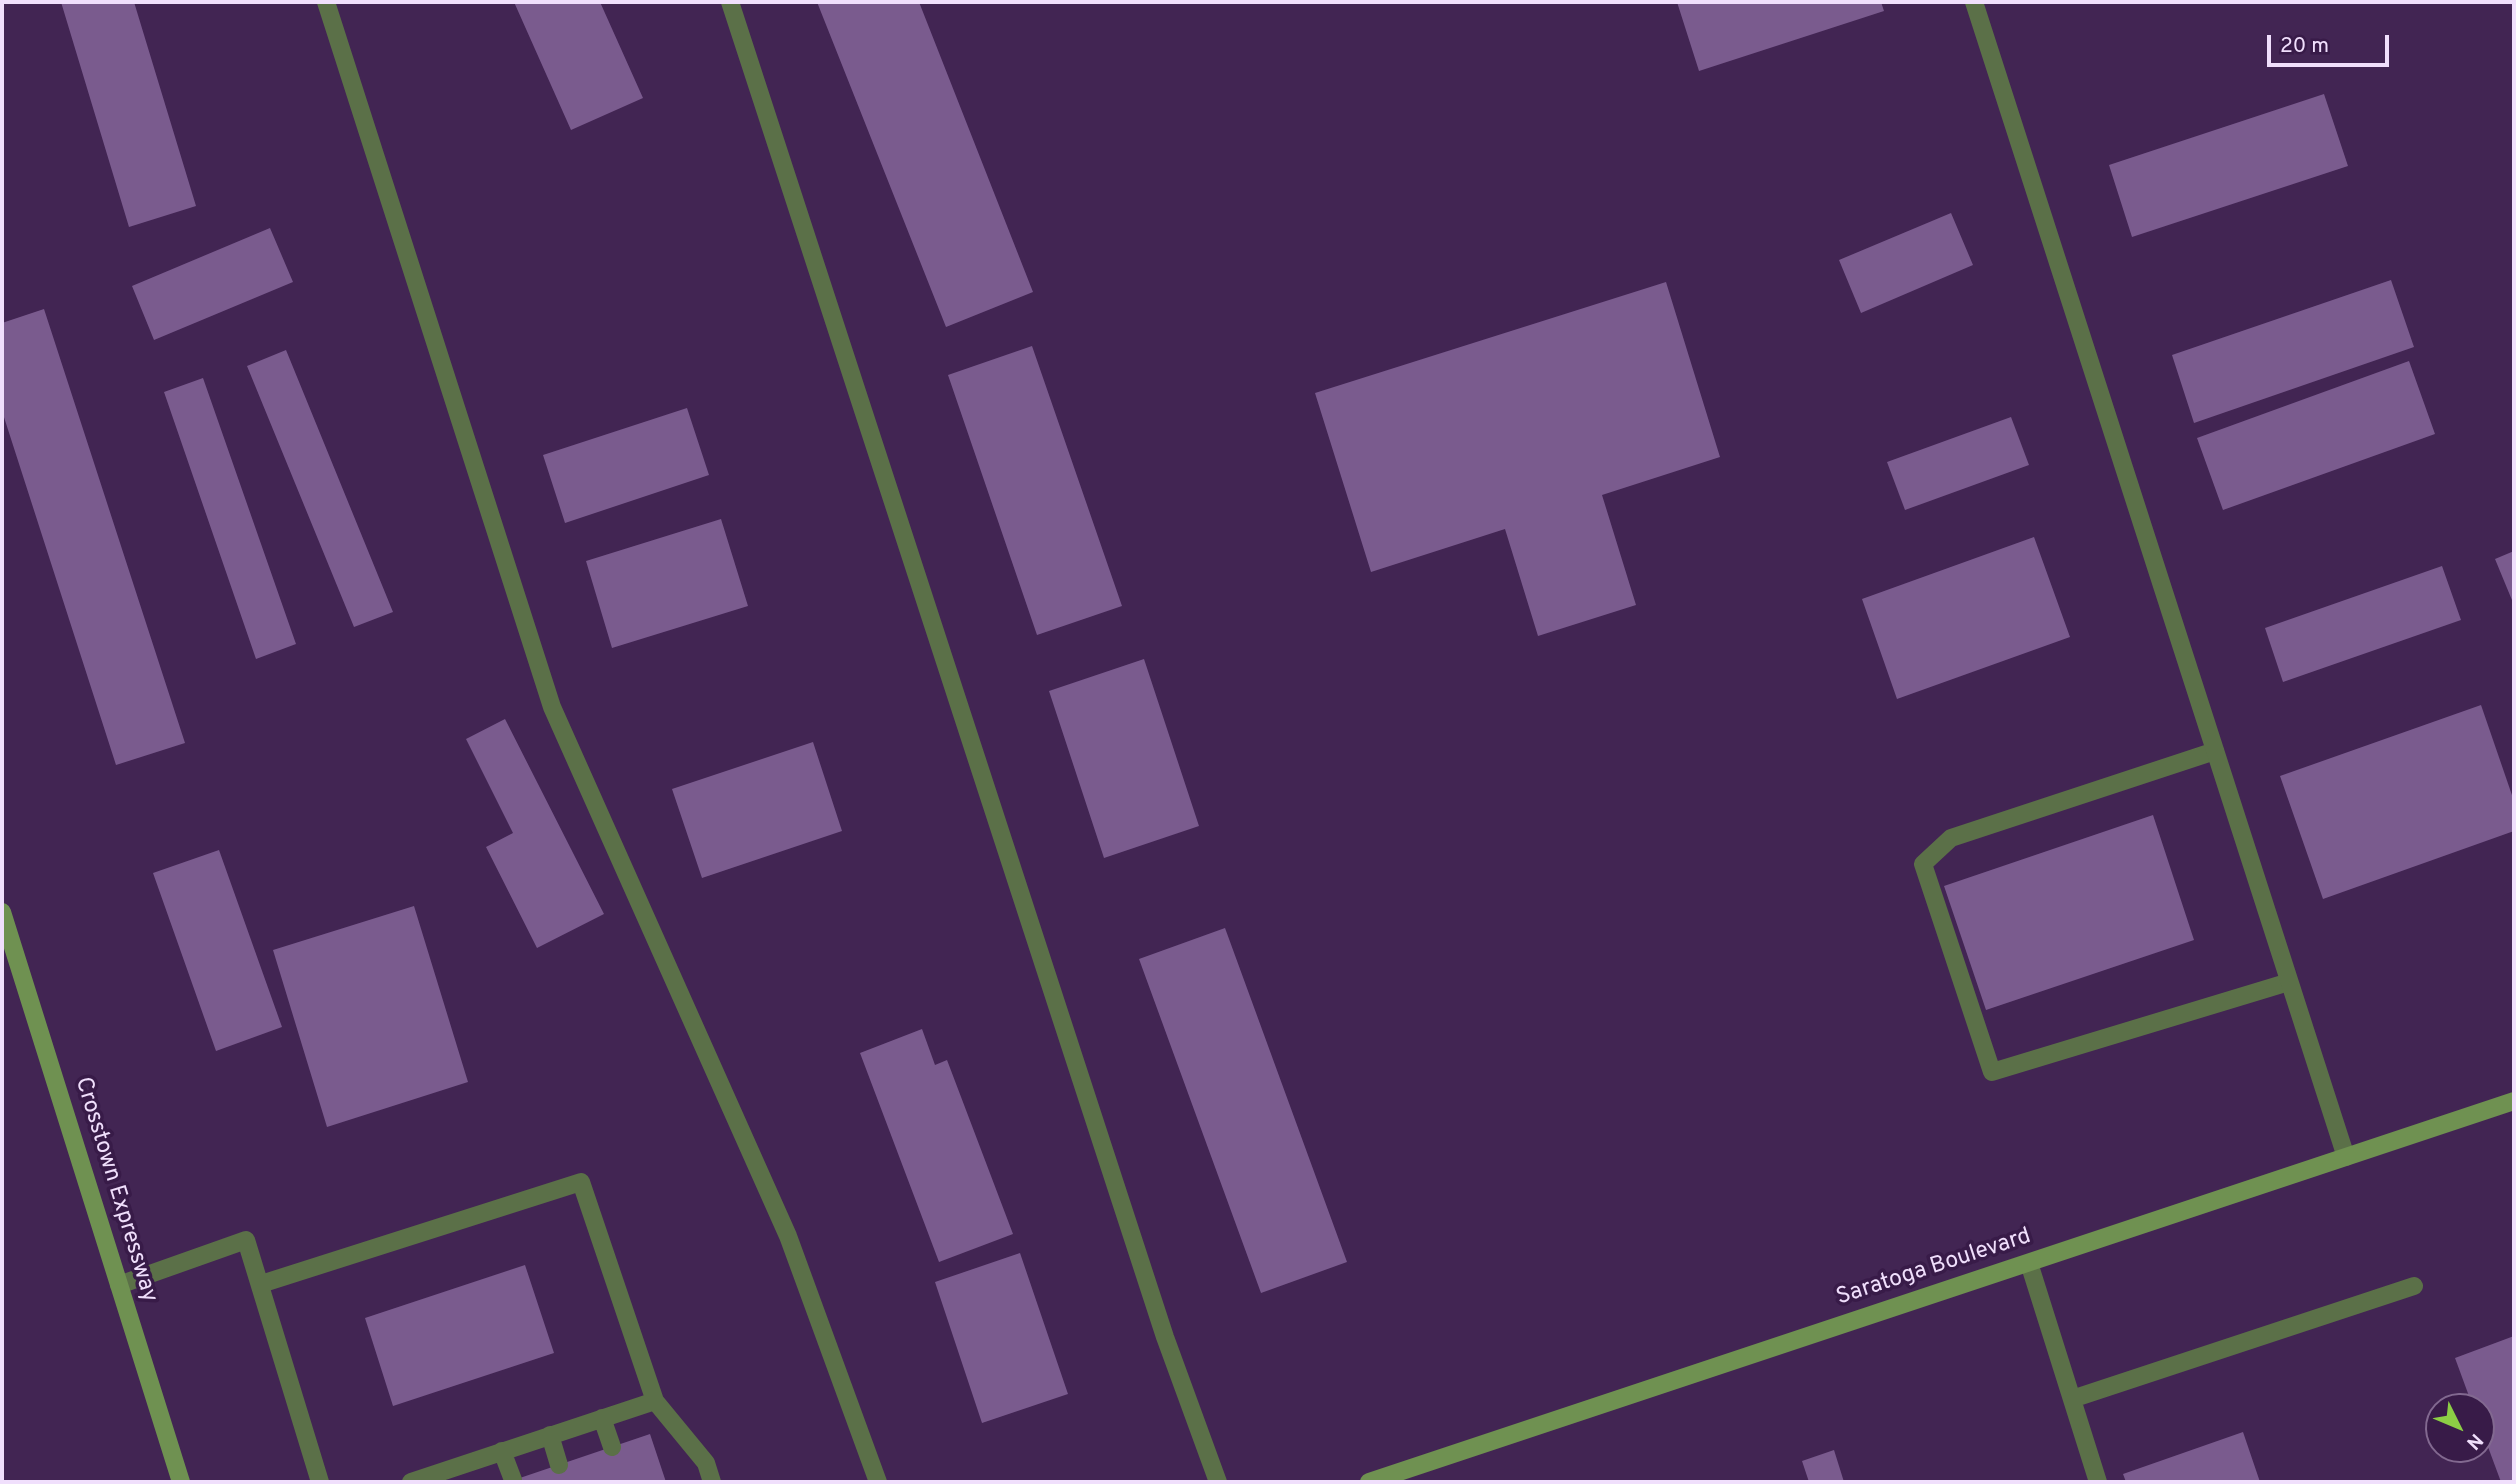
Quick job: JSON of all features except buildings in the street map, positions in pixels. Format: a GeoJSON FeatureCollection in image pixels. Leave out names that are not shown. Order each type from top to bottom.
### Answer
{"type":"FeatureCollection","features":[{"type":"Feature","properties":{"kind":"main road","name":"Crosstown Expressway"},"geometry":{"type":"LineString","coordinates":[[2,912],[181,1482]]}},
{"type":"Feature","properties":{"kind":"main road","name":"Saratoga Boulevard"},"geometry":{"type":"LineString","coordinates":[[1369,1482],[2514,1101]]}},
{"type":"Feature","properties":{"kind":"street"},"geometry":{"type":"LineString","coordinates":[[326,2],[552,707],[788,1236],[878,1482]]}},
{"type":"Feature","properties":{"kind":"street"},"geometry":{"type":"LineString","coordinates":[[730,2],[1165,1338],[1218,1482]]}},
{"type":"Feature","properties":{"kind":"street"},"geometry":{"type":"LineString","coordinates":[[1974,2],[2346,1157]]}},
{"type":"Feature","properties":{"kind":"street"},"geometry":{"type":"LineString","coordinates":[[2215,751],[1951,838],[1923,864],[1992,1072],[2289,982]]}},
{"type":"Feature","properties":{"kind":"street"},"geometry":{"type":"LineString","coordinates":[[261,1284],[581,1182],[655,1401],[706,1463],[712,1482]]}},
{"type":"Feature","properties":{"kind":"street"},"geometry":{"type":"LineString","coordinates":[[119,1285],[246,1240],[320,1482]]}},
{"type":"Feature","properties":{"kind":"street"},"geometry":{"type":"LineString","coordinates":[[2029,1263],[2098,1482]]}},
{"type":"Feature","properties":{"kind":"street"},"geometry":{"type":"LineString","coordinates":[[2072,1399],[2414,1286]]}},
{"type":"Feature","properties":{"kind":"street"},"geometry":{"type":"LineString","coordinates":[[411,1482],[453,1475],[502,1451],[655,1401]]}},
{"type":"Feature","properties":{"kind":"street"},"geometry":{"type":"LineString","coordinates":[[602,1418],[612,1447]]}},
{"type":"Feature","properties":{"kind":"street"},"geometry":{"type":"LineString","coordinates":[[550,1435],[559,1465]]}},
{"type":"Feature","properties":{"kind":"street"},"geometry":{"type":"LineString","coordinates":[[502,1451],[513,1480]]}}]}
